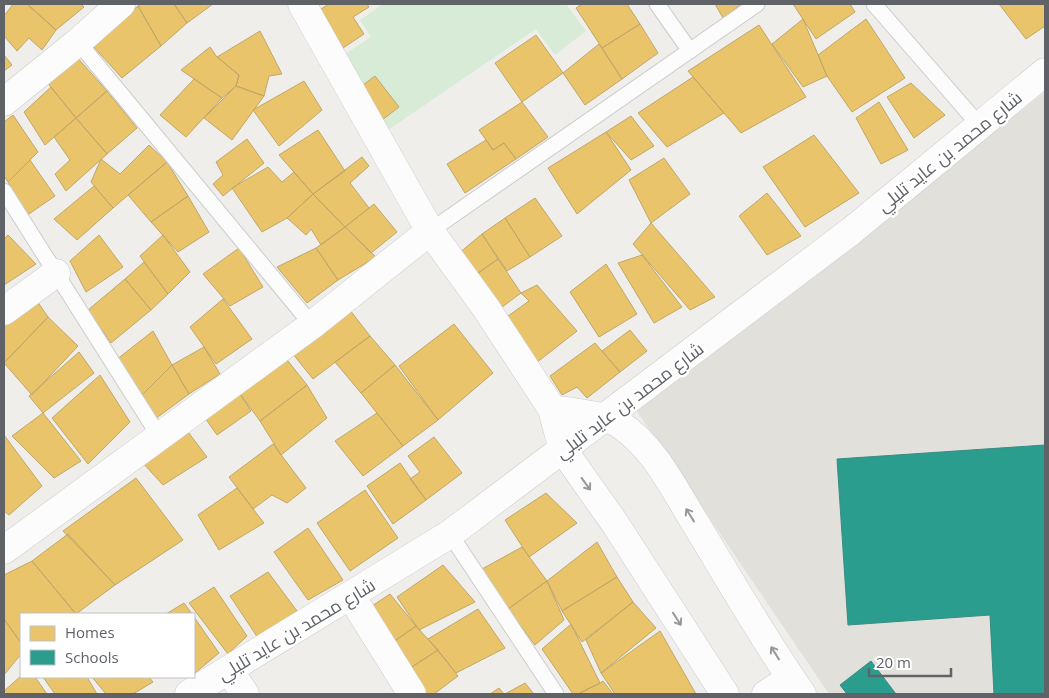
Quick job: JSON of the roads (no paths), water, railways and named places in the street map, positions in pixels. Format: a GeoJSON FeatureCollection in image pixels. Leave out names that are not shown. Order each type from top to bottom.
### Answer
{"type":"FeatureCollection","features":[{"type":"Feature","properties":{"kind":"street"},"geometry":{"type":"LineString","coordinates":[[4,102],[78,42],[121,4]]}},
{"type":"Feature","properties":{"kind":"street"},"geometry":{"type":"LineString","coordinates":[[302,4],[430,231],[486,308],[552,409],[563,450],[614,522],[725,694]]}},
{"type":"Feature","properties":{"kind":"street","name":"شارع محمد بن عايد تليلي"},"geometry":{"type":"LineString","coordinates":[[189,694],[450,534],[605,419],[850,232],[1045,72]]}},
{"type":"Feature","properties":{"kind":"street"},"geometry":{"type":"LineString","coordinates":[[4,550],[312,325],[430,231]]}},
{"type":"Feature","properties":{"kind":"street"},"geometry":{"type":"LineString","coordinates":[[4,311],[56,273]]}},
{"type":"Feature","properties":{"kind":"street"},"geometry":{"type":"LineString","coordinates":[[552,409],[617,423],[634,435],[647,448],[796,686],[766,694]]}},
{"type":"Feature","properties":{"kind":"street"},"geometry":{"type":"LineString","coordinates":[[351,596],[412,694]]}},
{"type":"Feature","properties":{"kind":"street"},"geometry":{"type":"LineString","coordinates":[[229,670],[245,694]]}},
{"type":"Feature","properties":{"kind":"lane"},"geometry":{"type":"LineString","coordinates":[[656,4],[690,51]]}},
{"type":"Feature","properties":{"kind":"lane"},"geometry":{"type":"LineString","coordinates":[[430,231],[757,4]]}},
{"type":"Feature","properties":{"kind":"lane"},"geometry":{"type":"LineString","coordinates":[[874,4],[980,126]]}},
{"type":"Feature","properties":{"kind":"lane"},"geometry":{"type":"LineString","coordinates":[[78,42],[312,325]]}},
{"type":"Feature","properties":{"kind":"lane"},"geometry":{"type":"LineString","coordinates":[[4,190],[159,436]]}},
{"type":"Feature","properties":{"kind":"lane"},"geometry":{"type":"LineString","coordinates":[[450,534],[556,694]]}}]}
